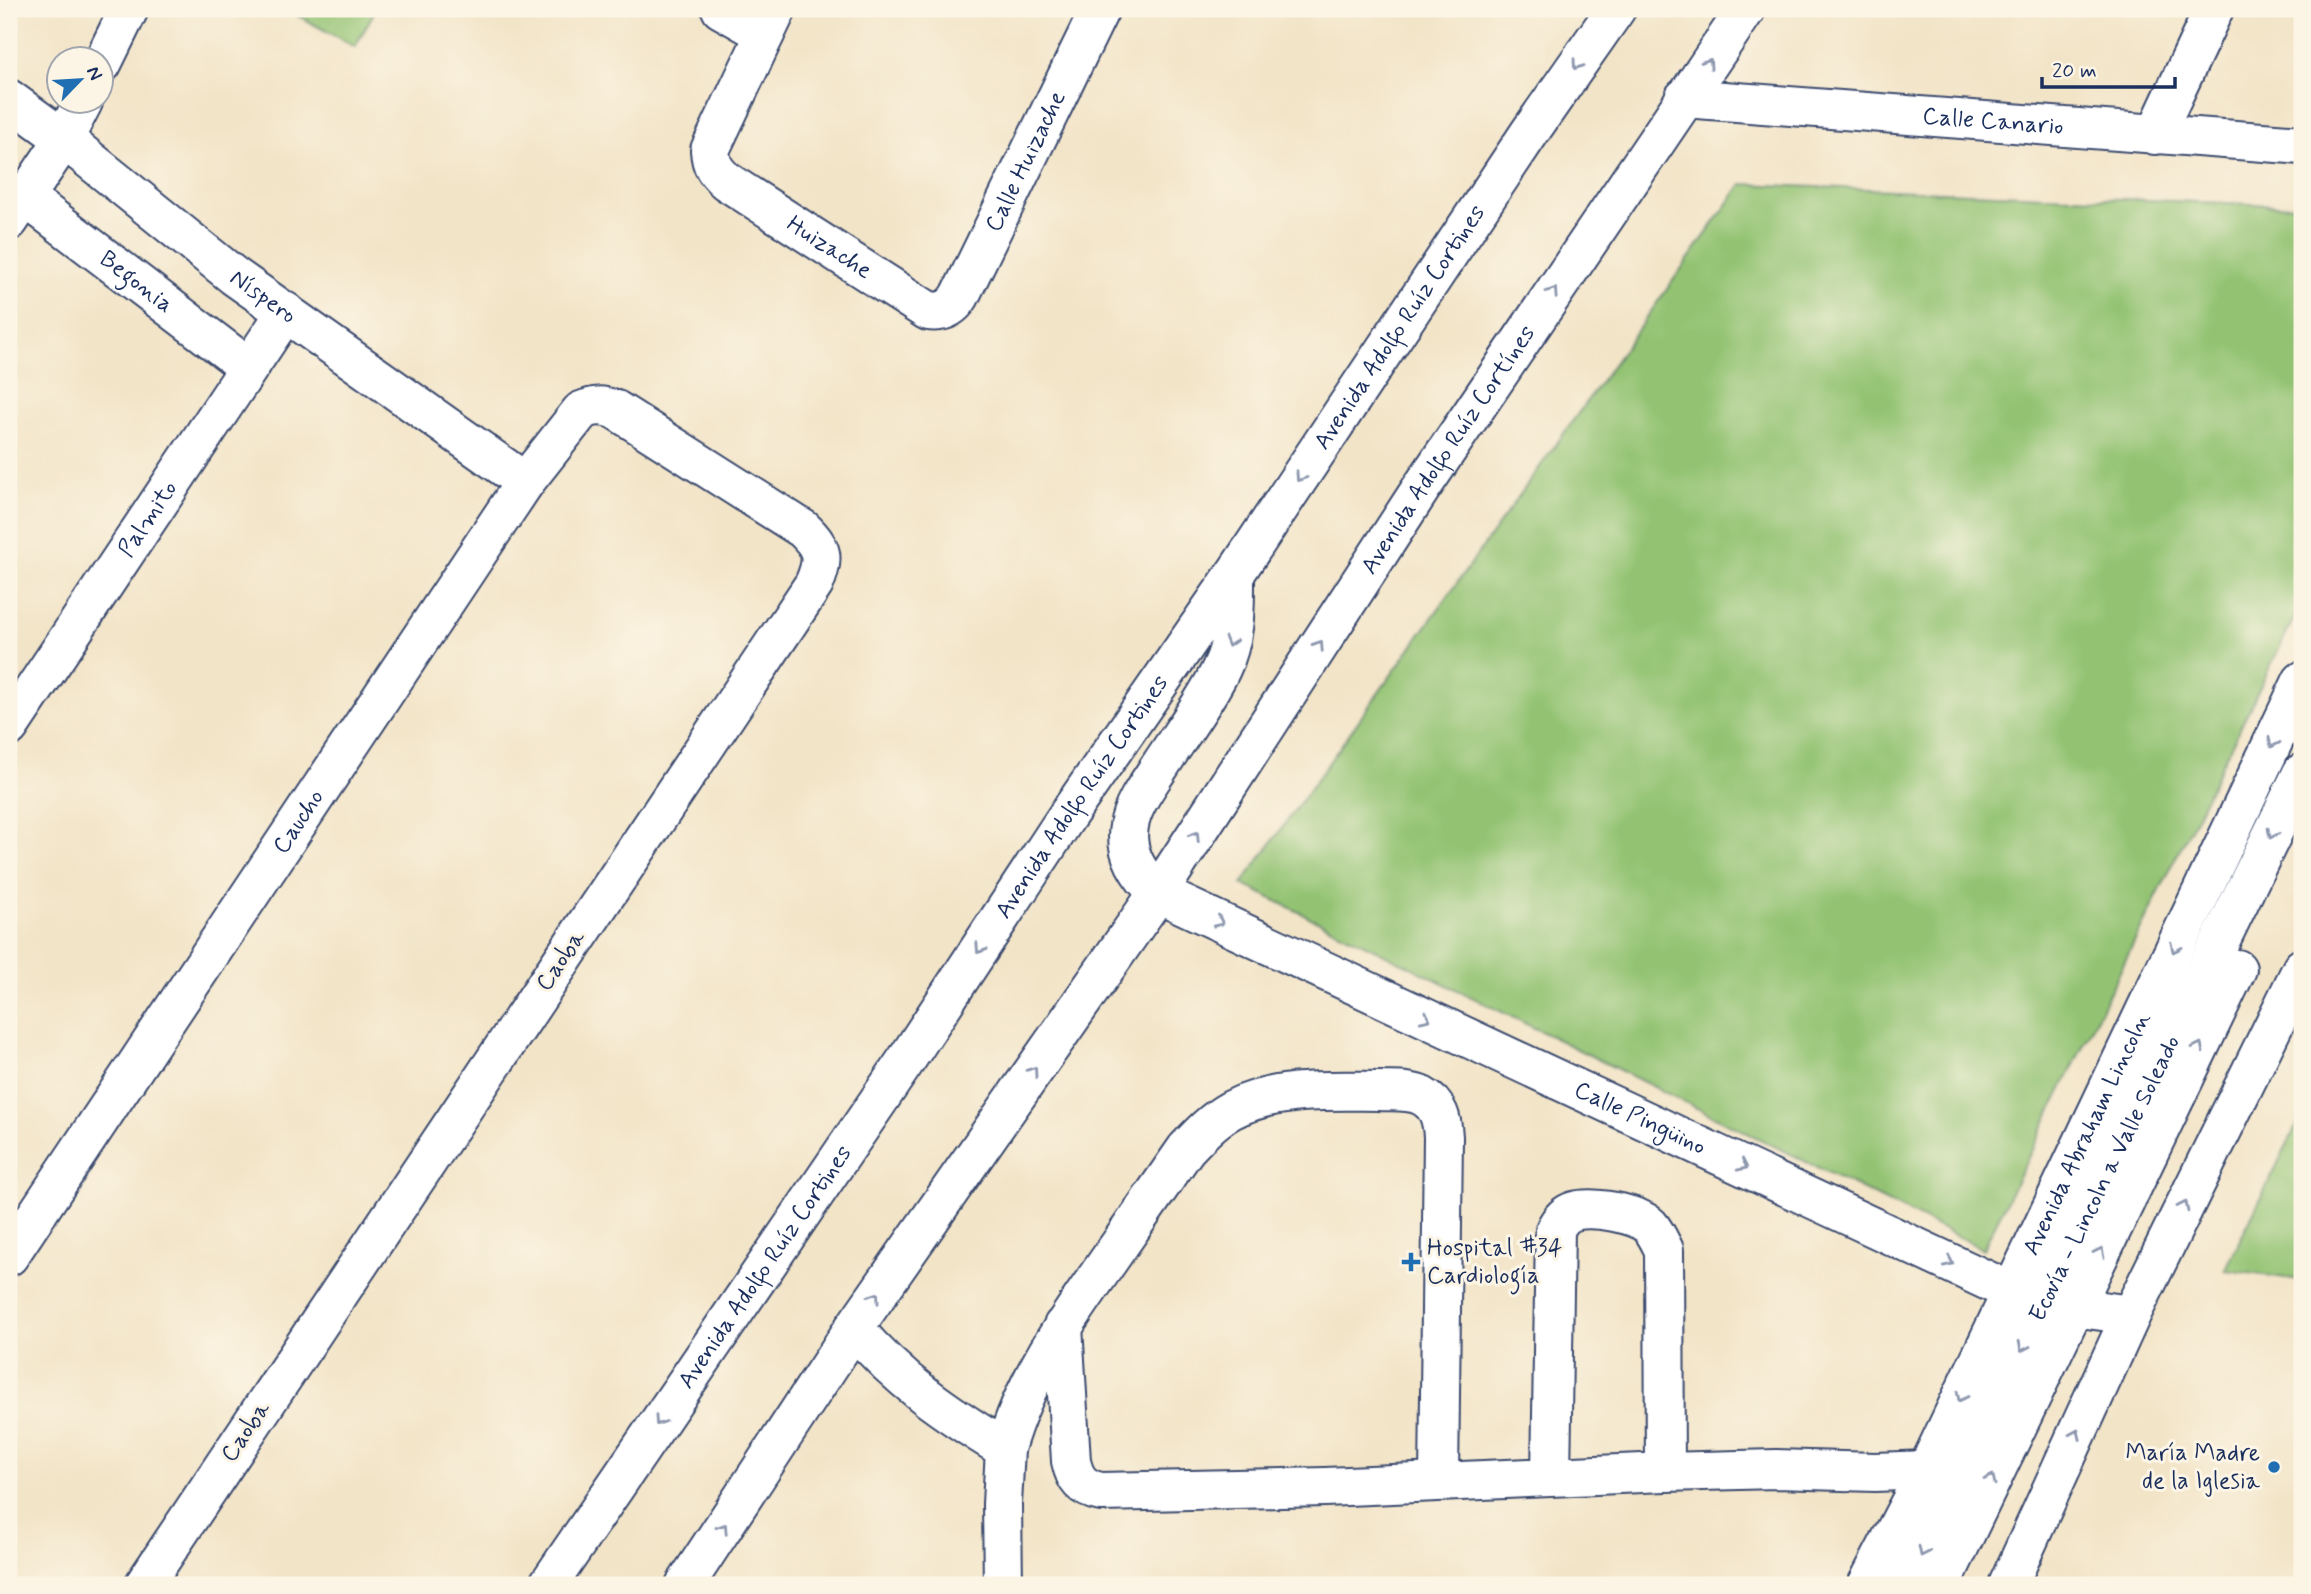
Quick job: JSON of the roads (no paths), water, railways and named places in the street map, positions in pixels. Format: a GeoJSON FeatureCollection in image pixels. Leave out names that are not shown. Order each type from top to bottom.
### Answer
{"type":"FeatureCollection","features":[{"type":"Feature","properties":{"kind":"street"},"geometry":{"type":"LineString","coordinates":[[111,46],[129,9]]}},
{"type":"Feature","properties":{"kind":"street"},"geometry":{"type":"LineString","coordinates":[[721,9],[771,21]]}},
{"type":"Feature","properties":{"kind":"street","name":"Calle Huizache"},"geometry":{"type":"LineString","coordinates":[[945,311],[955,304],[960,296],[1100,9]]}},
{"type":"Feature","properties":{"kind":"street","name":"Avenida Adolfo Ruíz Cortines"},"geometry":{"type":"LineString","coordinates":[[548,1585],[909,1056],[1067,816],[1236,574],[1522,144],[1616,9]]}},
{"type":"Feature","properties":{"kind":"street","name":"Avenida Adolfo Ruíz Cortínes"},"geometry":{"type":"LineString","coordinates":[[1157,893],[1420,490],[1746,9]]}},
{"type":"Feature","properties":{"kind":"street"},"geometry":{"type":"LineString","coordinates":[[2155,135],[2214,9]]}},
{"type":"Feature","properties":{"kind":"street","name":"Huizache"},"geometry":{"type":"LineString","coordinates":[[771,21],[710,150],[711,163],[716,172],[928,311],[945,311]]}},
{"type":"Feature","properties":{"kind":"street","name":"Calle Canario"},"geometry":{"type":"LineString","coordinates":[[1684,98],[2302,145]]}},
{"type":"Feature","properties":{"kind":"street","name":"Níspero"},"geometry":{"type":"LineString","coordinates":[[9,99],[64,139],[234,276],[525,482]]}},
{"type":"Feature","properties":{"kind":"street"},"geometry":{"type":"LineString","coordinates":[[17,209],[64,139],[76,116]]}},
{"type":"Feature","properties":{"kind":"street","name":"Begonia"},"geometry":{"type":"LineString","coordinates":[[17,209],[248,367]]}},
{"type":"Feature","properties":{"kind":"street","name":"Palmito"},"geometry":{"type":"LineString","coordinates":[[9,727],[286,312]]}},
{"type":"Feature","properties":{"kind":"street","name":"Caucho"},"geometry":{"type":"LineString","coordinates":[[9,1256],[525,482],[572,420],[593,406],[604,406]]}},
{"type":"Feature","properties":{"kind":"street","name":"Caoba"},"geometry":{"type":"LineString","coordinates":[[144,1585],[814,584],[821,568],[821,556],[816,542],[803,529],[616,410],[604,406]]}},
{"type":"Feature","properties":{"kind":"street"},"geometry":{"type":"LineString","coordinates":[[685,1585],[854,1328],[1157,893],[1138,870],[1133,859],[1128,840],[1129,825],[1149,783],[1221,668],[1231,642],[1235,619],[1236,574]]}},
{"type":"Feature","properties":{"kind":"street","name":"Avenida Abraham Lincoln"},"geometry":{"type":"LineString","coordinates":[[1867,1585],[1927,1470],[2043,1300],[2302,681]]}},
{"type":"Feature","properties":{"kind":"street","name":"Ecovía - Lincoln a Valle Soleado"},"geometry":{"type":"LineString","coordinates":[[1907,1585],[2043,1300],[2302,773]]}},
{"type":"Feature","properties":{"kind":"street"},"geometry":{"type":"LineString","coordinates":[[1941,1585],[2043,1300],[2302,833]]}},
{"type":"Feature","properties":{"kind":"street","name":"Calle Pingüino"},"geometry":{"type":"LineString","coordinates":[[1157,893],[2043,1300],[2131,1315]]}},
{"type":"Feature","properties":{"kind":"street"},"geometry":{"type":"LineString","coordinates":[[2008,1585],[2131,1315],[2302,968]]}},
{"type":"Feature","properties":{"kind":"street"},"geometry":{"type":"LineString","coordinates":[[1003,1585],[1002,1504],[1005,1449],[1014,1417],[1037,1370],[1063,1326],[1186,1149],[1209,1125],[1231,1110],[1263,1098],[1324,1090],[1407,1092],[1421,1095],[1432,1103],[1442,1118],[1439,1481]]}},
{"type":"Feature","properties":{"kind":"street"},"geometry":{"type":"LineString","coordinates":[[1551,1476],[1555,1230],[1560,1221],[1577,1210],[1622,1213],[1637,1217],[1656,1233],[1664,1250],[1665,1472]]}},
{"type":"Feature","properties":{"kind":"street"},"geometry":{"type":"LineString","coordinates":[[1063,1326],[1074,1475],[1081,1485],[1101,1492],[1776,1469],[1875,1472],[1927,1470]]}},
{"type":"Feature","properties":{"kind":"street"},"geometry":{"type":"LineString","coordinates":[[854,1328],[881,1359],[922,1394],[1005,1449]]}},
{"type":"Feature","properties":{"kind":"place","name":"Hospital #34 Cardiología"},"geometry":{"type":"Point","coordinates":[1411,1262]}},
{"type":"Feature","properties":{"kind":"place","name":"María Madre de la Iglesia"},"geometry":{"type":"Point","coordinates":[2274,1467]}}]}
